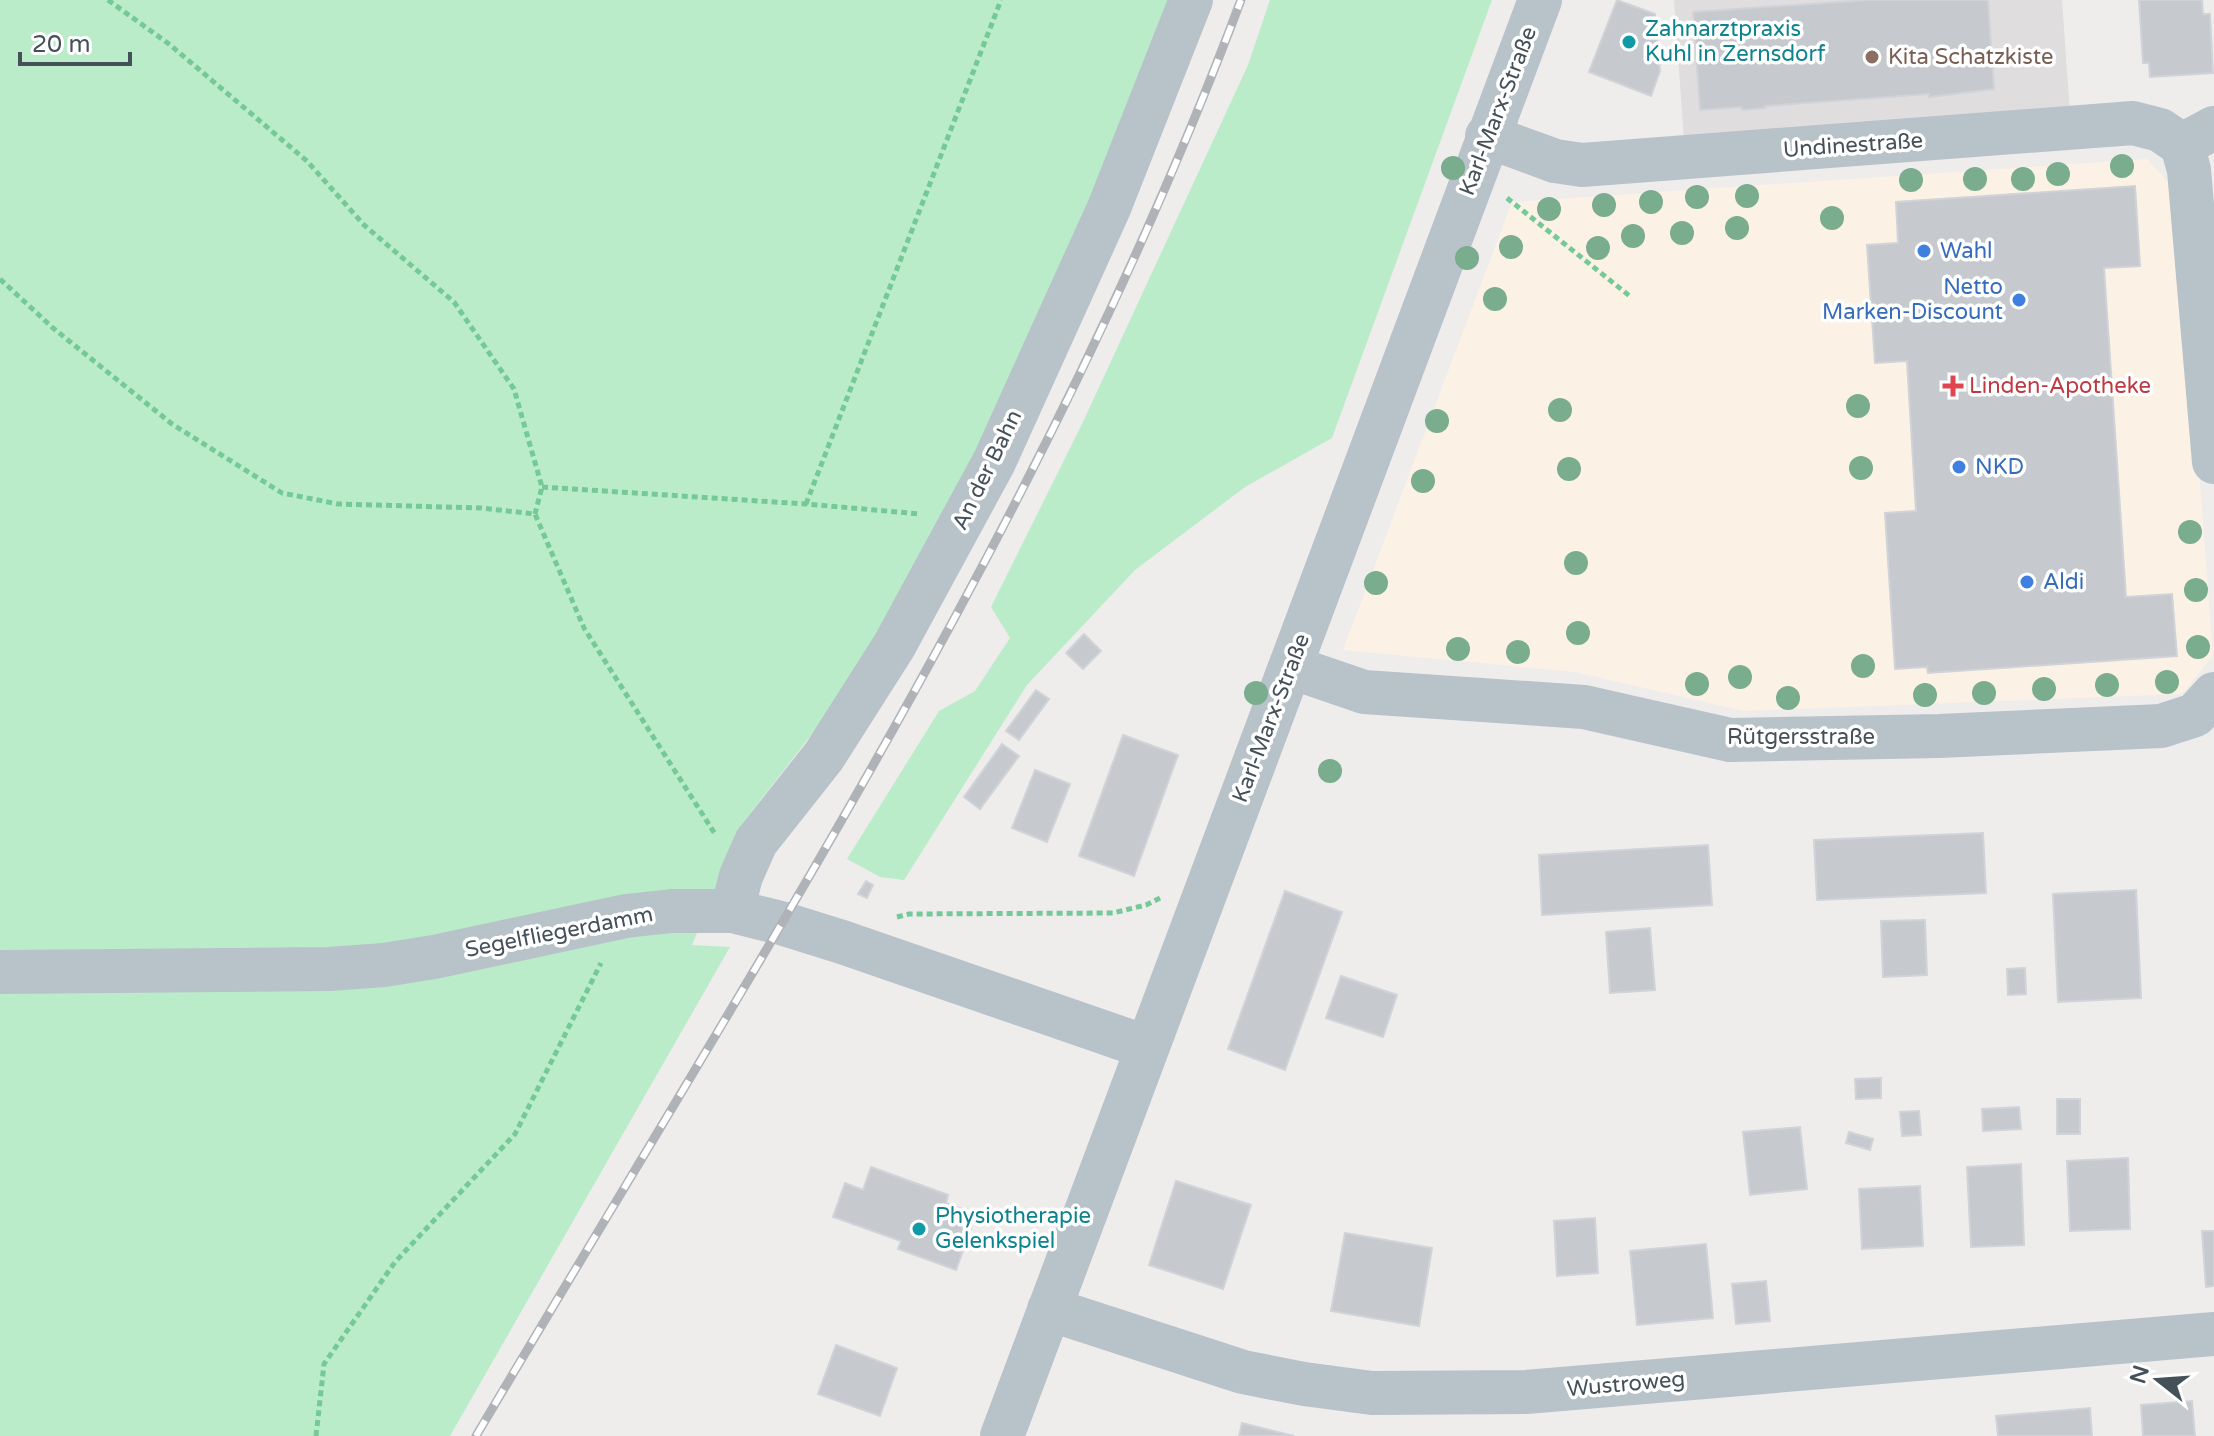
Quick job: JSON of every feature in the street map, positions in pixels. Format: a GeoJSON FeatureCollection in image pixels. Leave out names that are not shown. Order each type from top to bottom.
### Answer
{"type":"FeatureCollection","features":[{"type":"Feature","properties":{"kind":"street","name":"An der Bahn"},"geometry":{"type":"LineString","coordinates":[[737,894],[756,842],[824,756],[894,646],[994,462],[1109,208],[1191,0]]}},
{"type":"Feature","properties":{"kind":"street","name":"Karl-Marx-Straße"},"geometry":{"type":"LineString","coordinates":[[1002,1436],[1540,0]]}},
{"type":"Feature","properties":{"kind":"street","name":"Undinestraße"},"geometry":{"type":"LineString","coordinates":[[1487,136],[1555,161],[1582,165],[2133,123],[2198,137]]}},
{"type":"Feature","properties":{"kind":"street"},"geometry":{"type":"LineString","coordinates":[[2198,137],[2189,170],[2214,462]]}},
{"type":"Feature","properties":{"kind":"street","name":"Rütgersstraße"},"geometry":{"type":"LineString","coordinates":[[1291,667],[1364,692],[1584,707],[1730,740],[1939,736],[2161,726],[2195,715],[2213,697]]}},
{"type":"Feature","properties":{"kind":"street","name":"Segelfliegerdamm"},"geometry":{"type":"LineString","coordinates":[[0,972],[329,969],[384,965],[626,916],[672,911],[737,894],[842,942],[1146,1047]]}},
{"type":"Feature","properties":{"kind":"street","name":"Wustroweg"},"geometry":{"type":"LineString","coordinates":[[1049,1309],[1243,1372],[1372,1393],[1526,1392],[2214,1334]]}},
{"type":"Feature","properties":{"kind":"path"},"geometry":{"type":"LineString","coordinates":[[108,0],[169,44],[307,161],[364,225],[454,302],[514,389],[542,487],[535,514],[584,628],[737,894]]}},
{"type":"Feature","properties":{"kind":"path"},"geometry":{"type":"LineString","coordinates":[[806,504],[1001,0]]}},
{"type":"Feature","properties":{"kind":"path"},"geometry":{"type":"LineString","coordinates":[[1502,194],[1631,297]]}},
{"type":"Feature","properties":{"kind":"path"},"geometry":{"type":"LineString","coordinates":[[0,279],[53,328],[172,424],[282,493],[338,504],[481,508],[535,514]]}},
{"type":"Feature","properties":{"kind":"path"},"geometry":{"type":"LineString","coordinates":[[542,487],[965,518]]}},
{"type":"Feature","properties":{"kind":"path"},"geometry":{"type":"LineString","coordinates":[[842,942],[873,923],[909,914],[1113,913],[1146,905],[1165,896]]}},
{"type":"Feature","properties":{"kind":"path"},"geometry":{"type":"LineString","coordinates":[[316,1436],[324,1364],[395,1262],[515,1134],[626,916]]}},
{"type":"Feature","properties":{"kind":"shaded area","name":"Kita Schatzkiste"},"geometry":{"type":"Polygon","coordinates":[[[1674,0],[2062,0],[2070,114],[1684,140],[1674,0]]]}},
{"type":"Feature","properties":{"kind":"shaded area"},"geometry":{"type":"Polygon","coordinates":[[[2147,159],[2178,193],[2213,655],[2182,694],[1744,711],[1575,672],[1343,650],[1512,202],[2147,159]]]}},
{"type":"Feature","properties":{"kind":"green space"},"geometry":{"type":"Polygon","coordinates":[[[0,0],[1176,0],[1097,202],[884,641],[742,824],[692,945],[730,947],[450,1436],[0,1436],[0,0]]]}},
{"type":"Feature","properties":{"kind":"green space"},"geometry":{"type":"Polygon","coordinates":[[[1270,0],[1492,0],[1332,438],[1245,487],[1135,570],[1027,685],[904,880],[880,877],[847,859],[939,711],[975,691],[1010,638],[991,607],[1082,424],[1248,65],[1270,0]]]}},
{"type":"Feature","properties":{"kind":"building","name":"Zahnarztpraxis Kuhl in Zernsdorf"},"geometry":{"type":"Polygon","coordinates":[[[1617,0],[1655,14],[1660,71],[1651,96],[1589,72],[1617,0]]]}},
{"type":"Feature","properties":{"kind":"building"},"geometry":{"type":"Polygon","coordinates":[[[1869,0],[1988,0],[1994,89],[1929,97],[1929,94],[1742,110],[1742,107],[1700,110],[1693,12],[1869,0]]]}},
{"type":"Feature","properties":{"kind":"building"},"geometry":{"type":"Polygon","coordinates":[[[2139,0],[2202,0],[2203,14],[2210,14],[2213,73],[2150,77],[2149,63],[2143,63],[2139,0]]]}},
{"type":"Feature","properties":{"kind":"building"},"geometry":{"type":"Polygon","coordinates":[[[2135,186],[2140,266],[2104,268],[2126,597],[2172,594],[2177,656],[1928,673],[1927,667],[1895,669],[1885,513],[1916,511],[1907,361],[1875,363],[1867,245],[1898,243],[1896,202],[2135,186]]]}},
{"type":"Feature","properties":{"kind":"building"},"geometry":{"type":"Polygon","coordinates":[[[1084,634],[1101,651],[1083,669],[1066,653],[1084,634]]]}},
{"type":"Feature","properties":{"kind":"building"},"geometry":{"type":"Polygon","coordinates":[[[1036,690],[1049,699],[1019,740],[1006,731],[1036,690]]]}},
{"type":"Feature","properties":{"kind":"building"},"geometry":{"type":"Polygon","coordinates":[[[1123,735],[1178,755],[1134,876],[1079,856],[1123,735]]]}},
{"type":"Feature","properties":{"kind":"building"},"geometry":{"type":"Polygon","coordinates":[[[1002,744],[1019,756],[980,809],[964,797],[1002,744]]]}},
{"type":"Feature","properties":{"kind":"building"},"geometry":{"type":"Polygon","coordinates":[[[1035,770],[1070,784],[1047,842],[1012,828],[1035,770]]]}},
{"type":"Feature","properties":{"kind":"building"},"geometry":{"type":"Polygon","coordinates":[[[1983,833],[1986,893],[1817,900],[1814,840],[1983,833]]]}},
{"type":"Feature","properties":{"kind":"building"},"geometry":{"type":"Polygon","coordinates":[[[1708,845],[1712,905],[1542,915],[1539,855],[1708,845]]]}},
{"type":"Feature","properties":{"kind":"building"},"geometry":{"type":"Polygon","coordinates":[[[866,881],[873,885],[867,898],[858,894],[866,881]]]}},
{"type":"Feature","properties":{"kind":"building"},"geometry":{"type":"Polygon","coordinates":[[[2136,890],[2141,998],[2058,1002],[2053,894],[2136,890]]]}},
{"type":"Feature","properties":{"kind":"building"},"geometry":{"type":"Polygon","coordinates":[[[1285,891],[1342,912],[1285,1070],[1228,1049],[1285,891]]]}},
{"type":"Feature","properties":{"kind":"building"},"geometry":{"type":"Polygon","coordinates":[[[1925,920],[1927,975],[1883,977],[1881,921],[1925,920]]]}},
{"type":"Feature","properties":{"kind":"building"},"geometry":{"type":"Polygon","coordinates":[[[1650,928],[1655,990],[1610,993],[1606,932],[1650,928]]]}},
{"type":"Feature","properties":{"kind":"building"},"geometry":{"type":"Polygon","coordinates":[[[2025,968],[2026,994],[2008,995],[2007,969],[2025,968]]]}},
{"type":"Feature","properties":{"kind":"building"},"geometry":{"type":"Polygon","coordinates":[[[1341,976],[1397,995],[1383,1037],[1326,1018],[1341,976]]]}},
{"type":"Feature","properties":{"kind":"building"},"geometry":{"type":"Polygon","coordinates":[[[1881,1078],[1881,1098],[1856,1099],[1855,1079],[1881,1078]]]}},
{"type":"Feature","properties":{"kind":"building"},"geometry":{"type":"Polygon","coordinates":[[[2057,1099],[2080,1099],[2080,1134],[2057,1134],[2057,1099]]]}},
{"type":"Feature","properties":{"kind":"building"},"geometry":{"type":"Polygon","coordinates":[[[2019,1107],[2021,1129],[1983,1131],[1982,1109],[2019,1107]]]}},
{"type":"Feature","properties":{"kind":"building"},"geometry":{"type":"Polygon","coordinates":[[[1919,1111],[1921,1135],[1902,1136],[1900,1112],[1919,1111]]]}},
{"type":"Feature","properties":{"kind":"building"},"geometry":{"type":"Polygon","coordinates":[[[1800,1127],[1807,1189],[1750,1195],[1743,1132],[1800,1127]]]}},
{"type":"Feature","properties":{"kind":"building"},"geometry":{"type":"Polygon","coordinates":[[[1849,1132],[1873,1139],[1870,1150],[1846,1143],[1849,1132]]]}},
{"type":"Feature","properties":{"kind":"building"},"geometry":{"type":"Polygon","coordinates":[[[2128,1158],[2130,1229],[2070,1231],[2067,1161],[2128,1158]]]}},
{"type":"Feature","properties":{"kind":"building"},"geometry":{"type":"Polygon","coordinates":[[[2021,1164],[2024,1245],[1971,1247],[1967,1167],[2021,1164]]]}},
{"type":"Feature","properties":{"kind":"building","name":"Physiotherapie Gelenkspiel"},"geometry":{"type":"Polygon","coordinates":[[[871,1167],[948,1195],[946,1203],[976,1214],[956,1270],[898,1249],[901,1241],[833,1217],[845,1183],[863,1190],[871,1167]]]}},
{"type":"Feature","properties":{"kind":"building"},"geometry":{"type":"Polygon","coordinates":[[[1176,1181],[1251,1205],[1223,1289],[1149,1265],[1176,1181]]]}},
{"type":"Feature","properties":{"kind":"building"},"geometry":{"type":"Polygon","coordinates":[[[1920,1186],[1923,1246],[1862,1249],[1859,1189],[1920,1186]]]}},
{"type":"Feature","properties":{"kind":"building"},"geometry":{"type":"Polygon","coordinates":[[[1595,1218],[1598,1273],[1557,1276],[1554,1221],[1595,1218]]]}},
{"type":"Feature","properties":{"kind":"building"},"geometry":{"type":"Polygon","coordinates":[[[2202,1231],[2214,1231],[2214,1286],[2206,1287],[2202,1231]]]}},
{"type":"Feature","properties":{"kind":"building"},"geometry":{"type":"Polygon","coordinates":[[[1345,1233],[1432,1248],[1419,1326],[1331,1311],[1345,1233]]]}},
{"type":"Feature","properties":{"kind":"building"},"geometry":{"type":"Polygon","coordinates":[[[1706,1244],[1713,1318],[1637,1325],[1630,1251],[1706,1244]]]}},
{"type":"Feature","properties":{"kind":"building"},"geometry":{"type":"Polygon","coordinates":[[[1766,1281],[1770,1321],[1736,1324],[1732,1284],[1766,1281]]]}},
{"type":"Feature","properties":{"kind":"building"},"geometry":{"type":"Polygon","coordinates":[[[836,1345],[897,1368],[880,1416],[818,1394],[836,1345]]]}},
{"type":"Feature","properties":{"kind":"building"},"geometry":{"type":"Polygon","coordinates":[[[2192,1401],[2195,1436],[2143,1436],[2141,1405],[2192,1401]]]}},
{"type":"Feature","properties":{"kind":"building"},"geometry":{"type":"Polygon","coordinates":[[[2090,1408],[2092,1436],[1998,1436],[1996,1416],[2090,1408]]]}},
{"type":"Feature","properties":{"kind":"building"},"geometry":{"type":"Polygon","coordinates":[[[1242,1423],[1294,1436],[1239,1436],[1242,1423]]]}},
{"type":"Feature","properties":{"kind":"railway"},"geometry":{"type":"LineString","coordinates":[[476,1436],[789,911],[988,556],[1080,374],[1165,189],[1241,0]]}},
{"type":"Feature","properties":{"kind":"place","name":"Zahnarztpraxis Kuhl in Zernsdorf"},"geometry":{"type":"Point","coordinates":[1629,42]}},
{"type":"Feature","properties":{"kind":"place","name":"Kita Schatzkiste"},"geometry":{"type":"Point","coordinates":[1872,57]}},
{"type":"Feature","properties":{"kind":"place","name":"Wahl"},"geometry":{"type":"Point","coordinates":[1924,251]}},
{"type":"Feature","properties":{"kind":"place","name":"Netto Marken-Discount"},"geometry":{"type":"Point","coordinates":[2019,300]}},
{"type":"Feature","properties":{"kind":"place","name":"Linden-Apotheke"},"geometry":{"type":"Point","coordinates":[1953,386]}},
{"type":"Feature","properties":{"kind":"place","name":"NKD"},"geometry":{"type":"Point","coordinates":[1959,467]}},
{"type":"Feature","properties":{"kind":"place","name":"Aldi"},"geometry":{"type":"Point","coordinates":[2027,582]}},
{"type":"Feature","properties":{"kind":"place","name":"Physiotherapie Gelenkspiel"},"geometry":{"type":"Point","coordinates":[919,1229]}}]}
